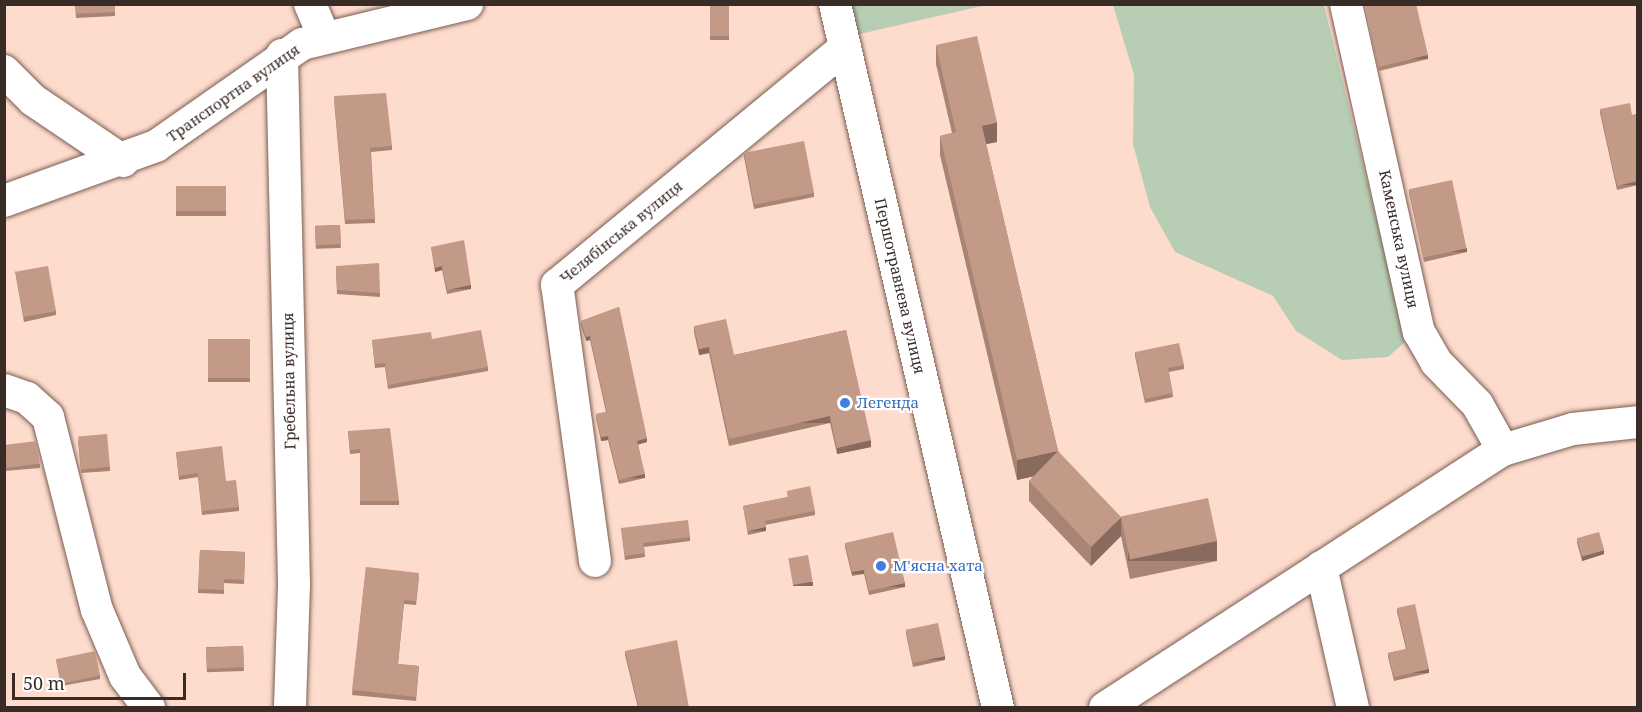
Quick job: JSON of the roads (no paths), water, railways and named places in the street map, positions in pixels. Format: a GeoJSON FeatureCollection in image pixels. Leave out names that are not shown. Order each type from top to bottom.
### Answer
{"type":"FeatureCollection","features":[{"type":"Feature","properties":{"kind":"street"},"geometry":{"type":"LineString","coordinates":[[310,4],[323,35]]}},
{"type":"Feature","properties":{"kind":"street","name":"Транспортна вулиця"},"geometry":{"type":"LineString","coordinates":[[4,201],[123,161],[187,126],[282,55],[323,35],[467,4]]}},
{"type":"Feature","properties":{"kind":"street","name":"Першотравнева вулиця"},"geometry":{"type":"LineString","coordinates":[[835,4],[998,708]]}},
{"type":"Feature","properties":{"kind":"street","name":"Каменська вулиця"},"geometry":{"type":"LineString","coordinates":[[1346,4],[1419,332],[1436,362],[1477,404],[1503,450]]}},
{"type":"Feature","properties":{"kind":"street","name":"Челябінська вулиця"},"geometry":{"type":"LineString","coordinates":[[595,561],[557,285],[845,48]]}},
{"type":"Feature","properties":{"kind":"street","name":"Гребельна вулиця"},"geometry":{"type":"LineString","coordinates":[[282,55],[294,585],[290,708]]}},
{"type":"Feature","properties":{"kind":"street"},"geometry":{"type":"LineString","coordinates":[[4,71],[33,100],[123,161]]}},
{"type":"Feature","properties":{"kind":"street"},"geometry":{"type":"LineString","coordinates":[[4,390],[27,398],[48,417],[97,610],[125,676],[148,708]]}},
{"type":"Feature","properties":{"kind":"street"},"geometry":{"type":"LineString","coordinates":[[1105,708],[1503,450],[1573,429],[1638,423]]}},
{"type":"Feature","properties":{"kind":"street"},"geometry":{"type":"LineString","coordinates":[[1321,567],[1353,708]]}},
{"type":"Feature","properties":{"kind":"place","name":"Легенда"},"geometry":{"type":"Point","coordinates":[845,403]}},
{"type":"Feature","properties":{"kind":"place","name":"М'ясна хата"},"geometry":{"type":"Point","coordinates":[881,566]}}]}
